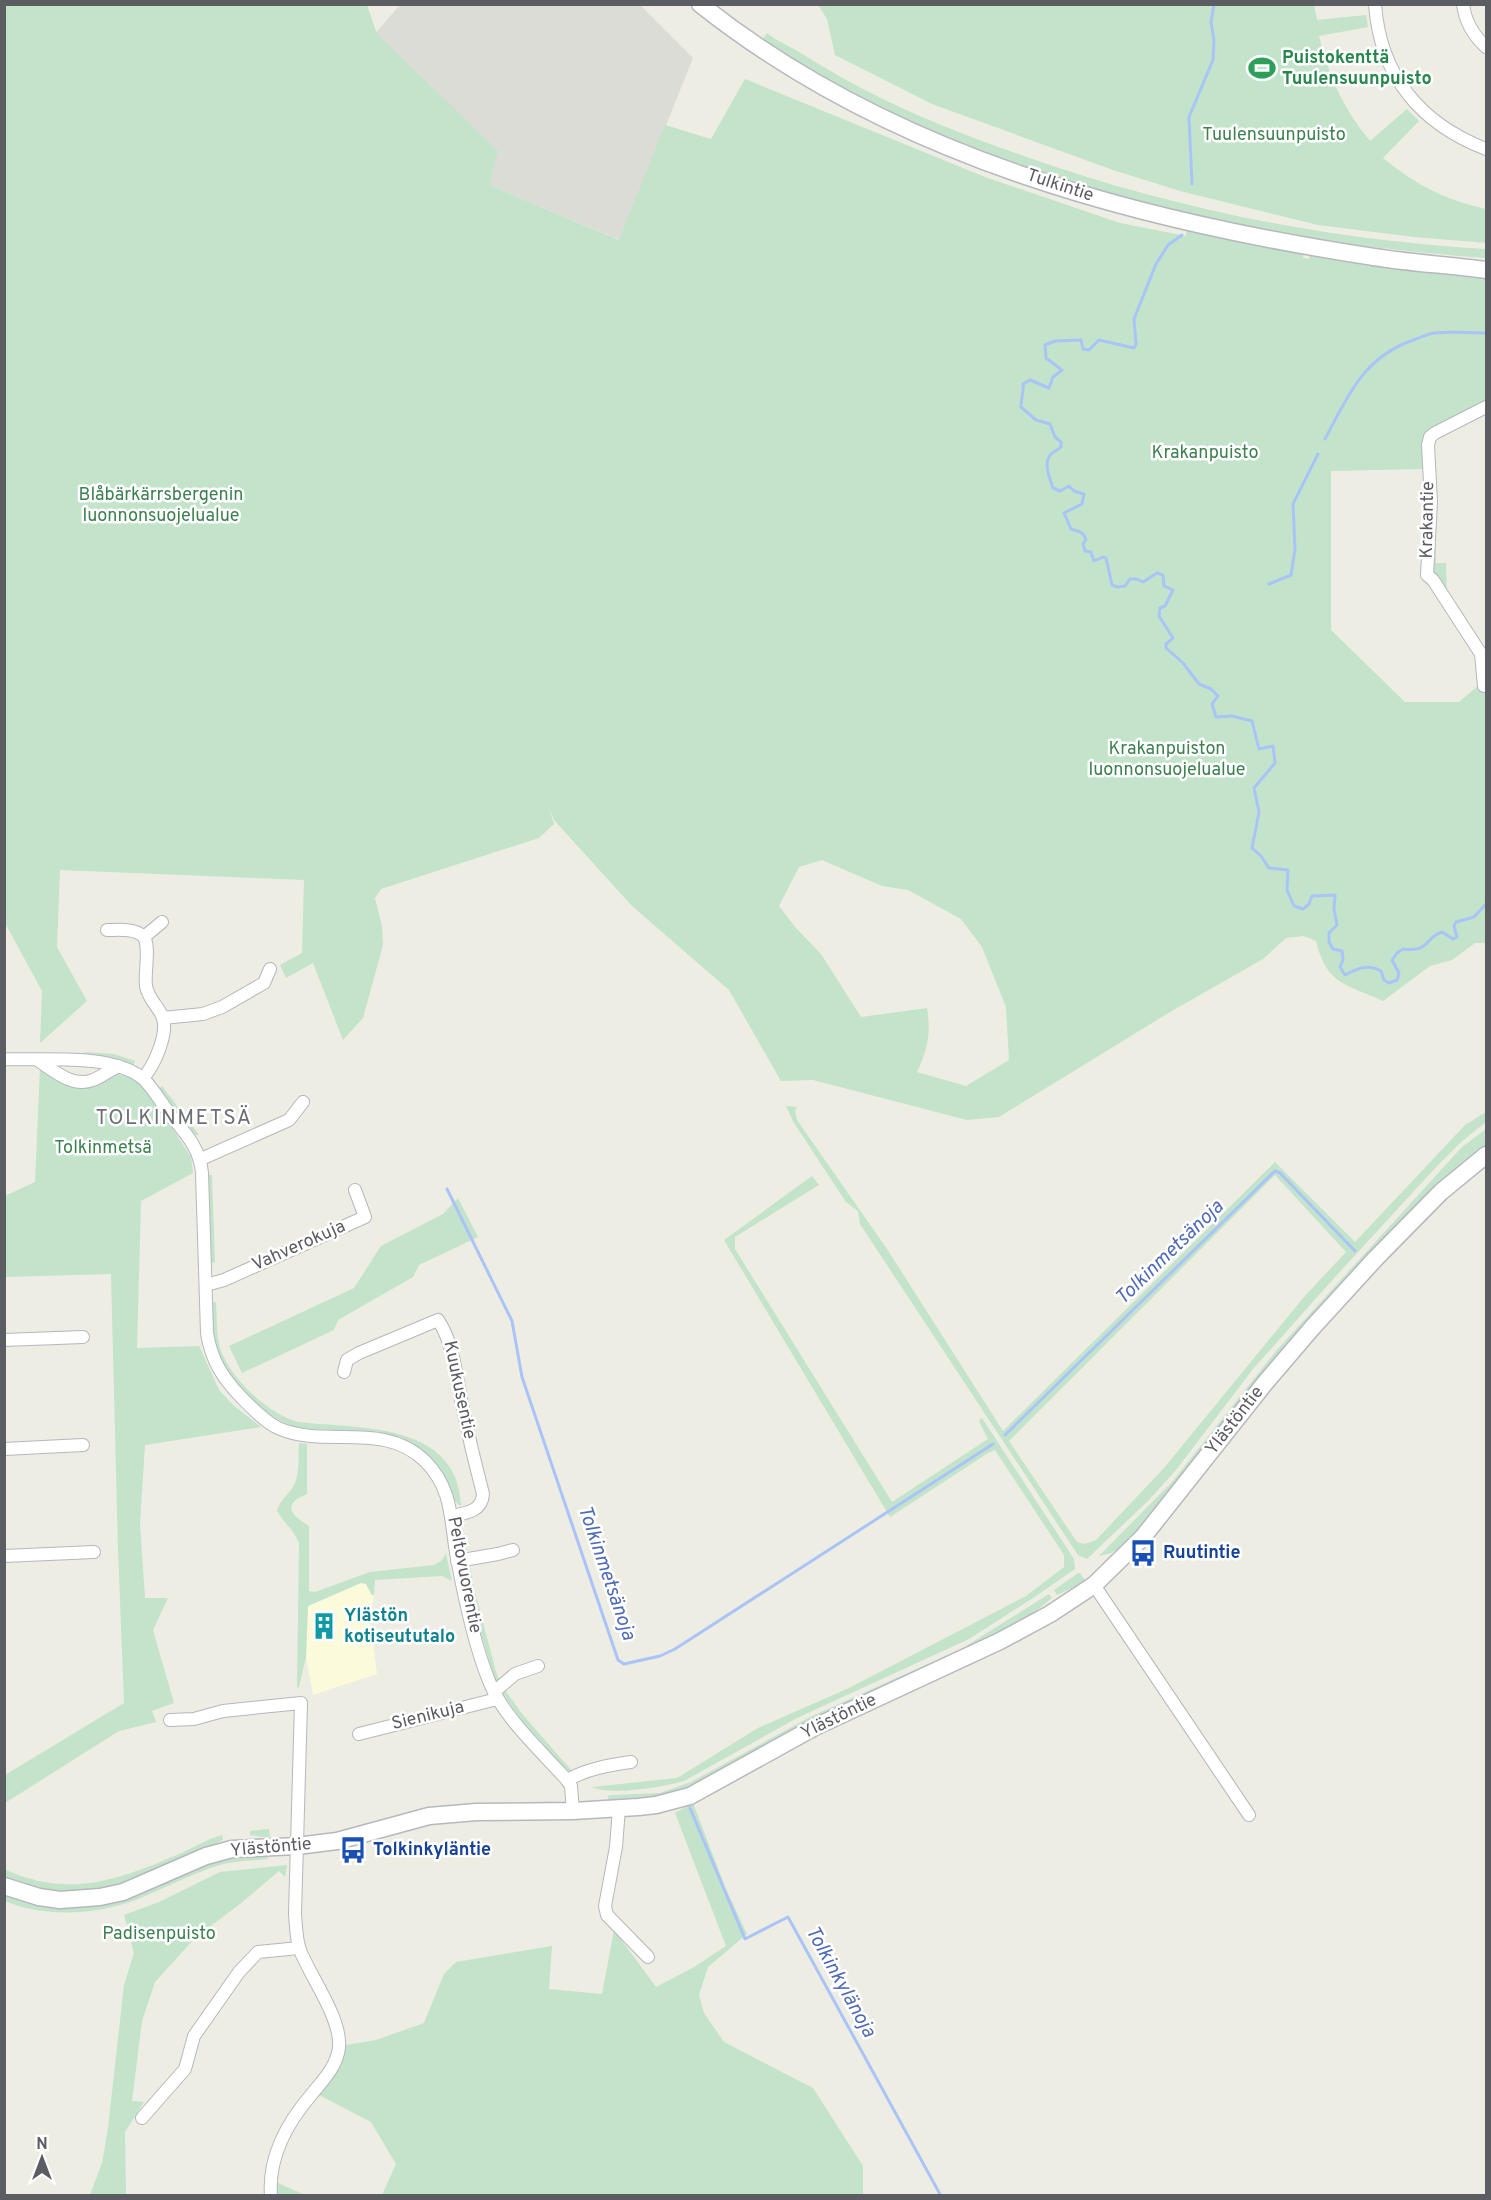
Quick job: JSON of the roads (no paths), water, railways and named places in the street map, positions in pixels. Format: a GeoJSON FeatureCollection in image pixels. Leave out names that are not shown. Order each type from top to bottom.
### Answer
{"type":"FeatureCollection","features":[{"type":"Feature","properties":{"kind":"main road","name":"Tulkintie"},"geometry":{"type":"LineString","coordinates":[[700,4],[761,49],[823,88],[874,115],[926,138],[1040,181],[1113,203],[1258,237],[1375,257],[1486,268]]}},
{"type":"Feature","properties":{"kind":"main road","name":"Ylästöntie"},"geometry":{"type":"LineString","coordinates":[[4,1886],[39,1897],[60,1900],[100,1897],[123,1892],[206,1856],[248,1848],[297,1846],[349,1839],[429,1816],[476,1812],[619,1808],[656,1805],[690,1796],[815,1727],[1000,1641],[1050,1614],[1094,1585],[1143,1537],[1265,1383],[1376,1258],[1442,1192],[1486,1155]]}},
{"type":"Feature","properties":{"kind":"street"},"geometry":{"type":"LineString","coordinates":[[1375,4],[1379,37],[1385,54],[1404,90],[1417,106],[1448,131],[1486,149]]}},
{"type":"Feature","properties":{"kind":"street"},"geometry":{"type":"LineString","coordinates":[[1464,4],[1464,14],[1469,25],[1485,44]]}},
{"type":"Feature","properties":{"kind":"street","name":"Krakantie"},"geometry":{"type":"LineString","coordinates":[[1484,686],[1481,654],[1433,580],[1427,575],[1431,502],[1428,445],[1430,437],[1486,407]]}},
{"type":"Feature","properties":{"kind":"street"},"geometry":{"type":"LineString","coordinates":[[144,937],[162,922]]}},
{"type":"Feature","properties":{"kind":"street"},"geometry":{"type":"LineString","coordinates":[[107,930],[130,931],[144,937]]}},
{"type":"Feature","properties":{"kind":"street"},"geometry":{"type":"LineString","coordinates":[[143,1078],[151,1069],[158,1053],[163,1032],[163,1018],[152,1002],[146,987],[144,937]]}},
{"type":"Feature","properties":{"kind":"street"},"geometry":{"type":"LineString","coordinates":[[163,1018],[203,1014],[222,1007],[264,983],[270,969]]}},
{"type":"Feature","properties":{"kind":"street","name":"Peltovuorentie"},"geometry":{"type":"LineString","coordinates":[[4,1059],[99,1061],[119,1066],[143,1078],[194,1143],[201,1159],[207,1333],[214,1361],[228,1383],[262,1417],[276,1427],[298,1433],[387,1440],[416,1453],[434,1471],[442,1484],[452,1516],[457,1561],[483,1663],[496,1696],[567,1780],[571,1786],[573,1811]]}},
{"type":"Feature","properties":{"kind":"street","name":"Peltovuorentie"},"geometry":{"type":"LineString","coordinates":[[39,1061],[64,1077],[79,1082],[93,1080],[119,1066]]}},
{"type":"Feature","properties":{"kind":"street"},"geometry":{"type":"LineString","coordinates":[[201,1159],[289,1120],[303,1102]]}},
{"type":"Feature","properties":{"kind":"street","name":"Vahverokuja"},"geometry":{"type":"LineString","coordinates":[[206,1285],[224,1280],[365,1217],[355,1190]]}},
{"type":"Feature","properties":{"kind":"street","name":"Kuukusentie"},"geometry":{"type":"LineString","coordinates":[[344,1372],[347,1360],[438,1320],[446,1333],[450,1347],[483,1494],[483,1502],[478,1508],[452,1516]]}},
{"type":"Feature","properties":{"kind":"street"},"geometry":{"type":"LineString","coordinates":[[4,1340],[83,1337]]}},
{"type":"Feature","properties":{"kind":"street"},"geometry":{"type":"LineString","coordinates":[[4,1449],[82,1445]]}},
{"type":"Feature","properties":{"kind":"street"},"geometry":{"type":"LineString","coordinates":[[457,1561],[513,1550]]}},
{"type":"Feature","properties":{"kind":"street"},"geometry":{"type":"LineString","coordinates":[[4,1556],[94,1552]]}},
{"type":"Feature","properties":{"kind":"street"},"geometry":{"type":"LineString","coordinates":[[1094,1585],[1249,1815]]}},
{"type":"Feature","properties":{"kind":"street"},"geometry":{"type":"LineString","coordinates":[[496,1696],[515,1674],[538,1666]]}},
{"type":"Feature","properties":{"kind":"street","name":"Sienikuja"},"geometry":{"type":"LineString","coordinates":[[359,1734],[496,1696]]}},
{"type":"Feature","properties":{"kind":"street"},"geometry":{"type":"LineString","coordinates":[[170,1720],[194,1719],[223,1711],[301,1703],[295,1914],[299,1948],[332,2014],[339,2045],[331,2071],[297,2112],[280,2142],[272,2172],[271,2196]]}},
{"type":"Feature","properties":{"kind":"street"},"geometry":{"type":"LineString","coordinates":[[567,1780],[610,1764],[632,1762]]}},
{"type":"Feature","properties":{"kind":"street"},"geometry":{"type":"LineString","coordinates":[[619,1808],[616,1847],[605,1906],[607,1915],[648,1957]]}},
{"type":"Feature","properties":{"kind":"street"},"geometry":{"type":"LineString","coordinates":[[142,2118],[185,2069],[194,2036],[239,1972],[258,1952],[299,1948]]}},
{"type":"Feature","properties":{"kind":"waterway"},"geometry":{"type":"LineString","coordinates":[[1192,184],[1189,117],[1213,60],[1214,40],[1211,22],[1214,4]]}},
{"type":"Feature","properties":{"kind":"waterway"},"geometry":{"type":"LineString","coordinates":[[1182,235],[1168,245],[1156,264],[1134,319],[1136,344],[1134,348],[1099,340],[1089,350],[1083,349],[1081,340],[1055,341],[1045,345],[1046,358],[1062,370],[1053,377],[1049,388],[1030,380],[1023,384],[1021,407],[1036,420],[1050,424],[1055,437],[1061,442],[1061,447],[1051,454],[1047,464],[1053,488],[1060,491],[1069,486],[1074,491],[1084,494],[1082,504],[1064,513],[1071,529],[1085,536],[1083,544],[1085,551],[1091,552],[1094,561],[1106,558],[1112,585],[1125,586],[1130,579],[1143,582],[1157,573],[1163,575],[1164,586],[1173,590],[1165,606],[1160,608],[1159,616],[1173,638],[1166,644],[1166,648],[1183,663],[1199,684],[1211,689],[1218,696],[1212,704],[1216,717],[1232,716],[1252,721],[1259,749],[1273,746],[1275,763],[1254,788],[1259,812],[1252,848],[1269,868],[1288,870],[1287,890],[1294,906],[1303,909],[1309,904],[1312,896],[1335,895],[1334,909],[1337,925],[1329,933],[1329,942],[1333,949],[1342,951],[1343,960],[1340,967],[1345,975],[1367,967],[1381,971],[1384,980],[1389,983],[1397,980],[1399,973],[1392,960],[1397,953],[1403,949],[1412,950],[1423,947],[1442,932],[1453,939],[1457,937],[1454,926],[1456,922],[1474,917],[1486,904]]}},
{"type":"Feature","properties":{"kind":"waterway"},"geometry":{"type":"LineString","coordinates":[[1325,439],[1349,395],[1367,370],[1392,350],[1432,334],[1486,333]]}},
{"type":"Feature","properties":{"kind":"waterway"},"geometry":{"type":"LineString","coordinates":[[1269,584],[1291,575],[1295,549],[1293,504],[1318,454]]}},
{"type":"Feature","properties":{"kind":"waterway","name":"Tolkinmetsänoja"},"geometry":{"type":"LineString","coordinates":[[1005,1435],[1275,1171],[1280,1173],[1355,1251]]}},
{"type":"Feature","properties":{"kind":"waterway","name":"Tolkinmetsänoja"},"geometry":{"type":"LineString","coordinates":[[447,1189],[512,1321],[522,1377],[618,1660],[624,1664],[660,1656],[675,1649],[993,1444]]}},
{"type":"Feature","properties":{"kind":"waterway","name":"Tolkinkylänoja"},"geometry":{"type":"LineString","coordinates":[[690,1808],[745,1939],[788,1917],[941,2196]]}},
{"type":"Feature","properties":{"kind":"place","name":"Puistokenttä Tuulensuunpuisto"},"geometry":{"type":"Point","coordinates":[1262,68]}},
{"type":"Feature","properties":{"kind":"place","name":"Ruutintie"},"geometry":{"type":"Point","coordinates":[1143,1553]}},
{"type":"Feature","properties":{"kind":"place","name":"Ylästön kotiseututalo"},"geometry":{"type":"Point","coordinates":[324,1626]}},
{"type":"Feature","properties":{"kind":"place","name":"Tolkinkyläntie"},"geometry":{"type":"Point","coordinates":[353,1850]}},
{"type":"Feature","properties":{"kind":"district","name":"TOLKINMETSÄ"},"geometry":{"type":"Point","coordinates":[174,1118]}},
{"type":"Feature","properties":{"kind":"park label","name":"Tuulensuunpuisto"},"geometry":{"type":"Point","coordinates":[1274,135]}},
{"type":"Feature","properties":{"kind":"park label","name":"Krakanpuisto"},"geometry":{"type":"Point","coordinates":[1205,453]}},
{"type":"Feature","properties":{"kind":"park label","name":"Blåbärkärrsbergenin luonnonsuojelualue"},"geometry":{"type":"Point","coordinates":[161,505]}},
{"type":"Feature","properties":{"kind":"park label","name":"Krakanpuiston luonnonsuojelualue"},"geometry":{"type":"Point","coordinates":[1167,759]}},
{"type":"Feature","properties":{"kind":"park label","name":"Tolkinmetsä"},"geometry":{"type":"Point","coordinates":[103,1148]}},
{"type":"Feature","properties":{"kind":"park label","name":"Padisenpuisto"},"geometry":{"type":"Point","coordinates":[159,1934]}}]}
